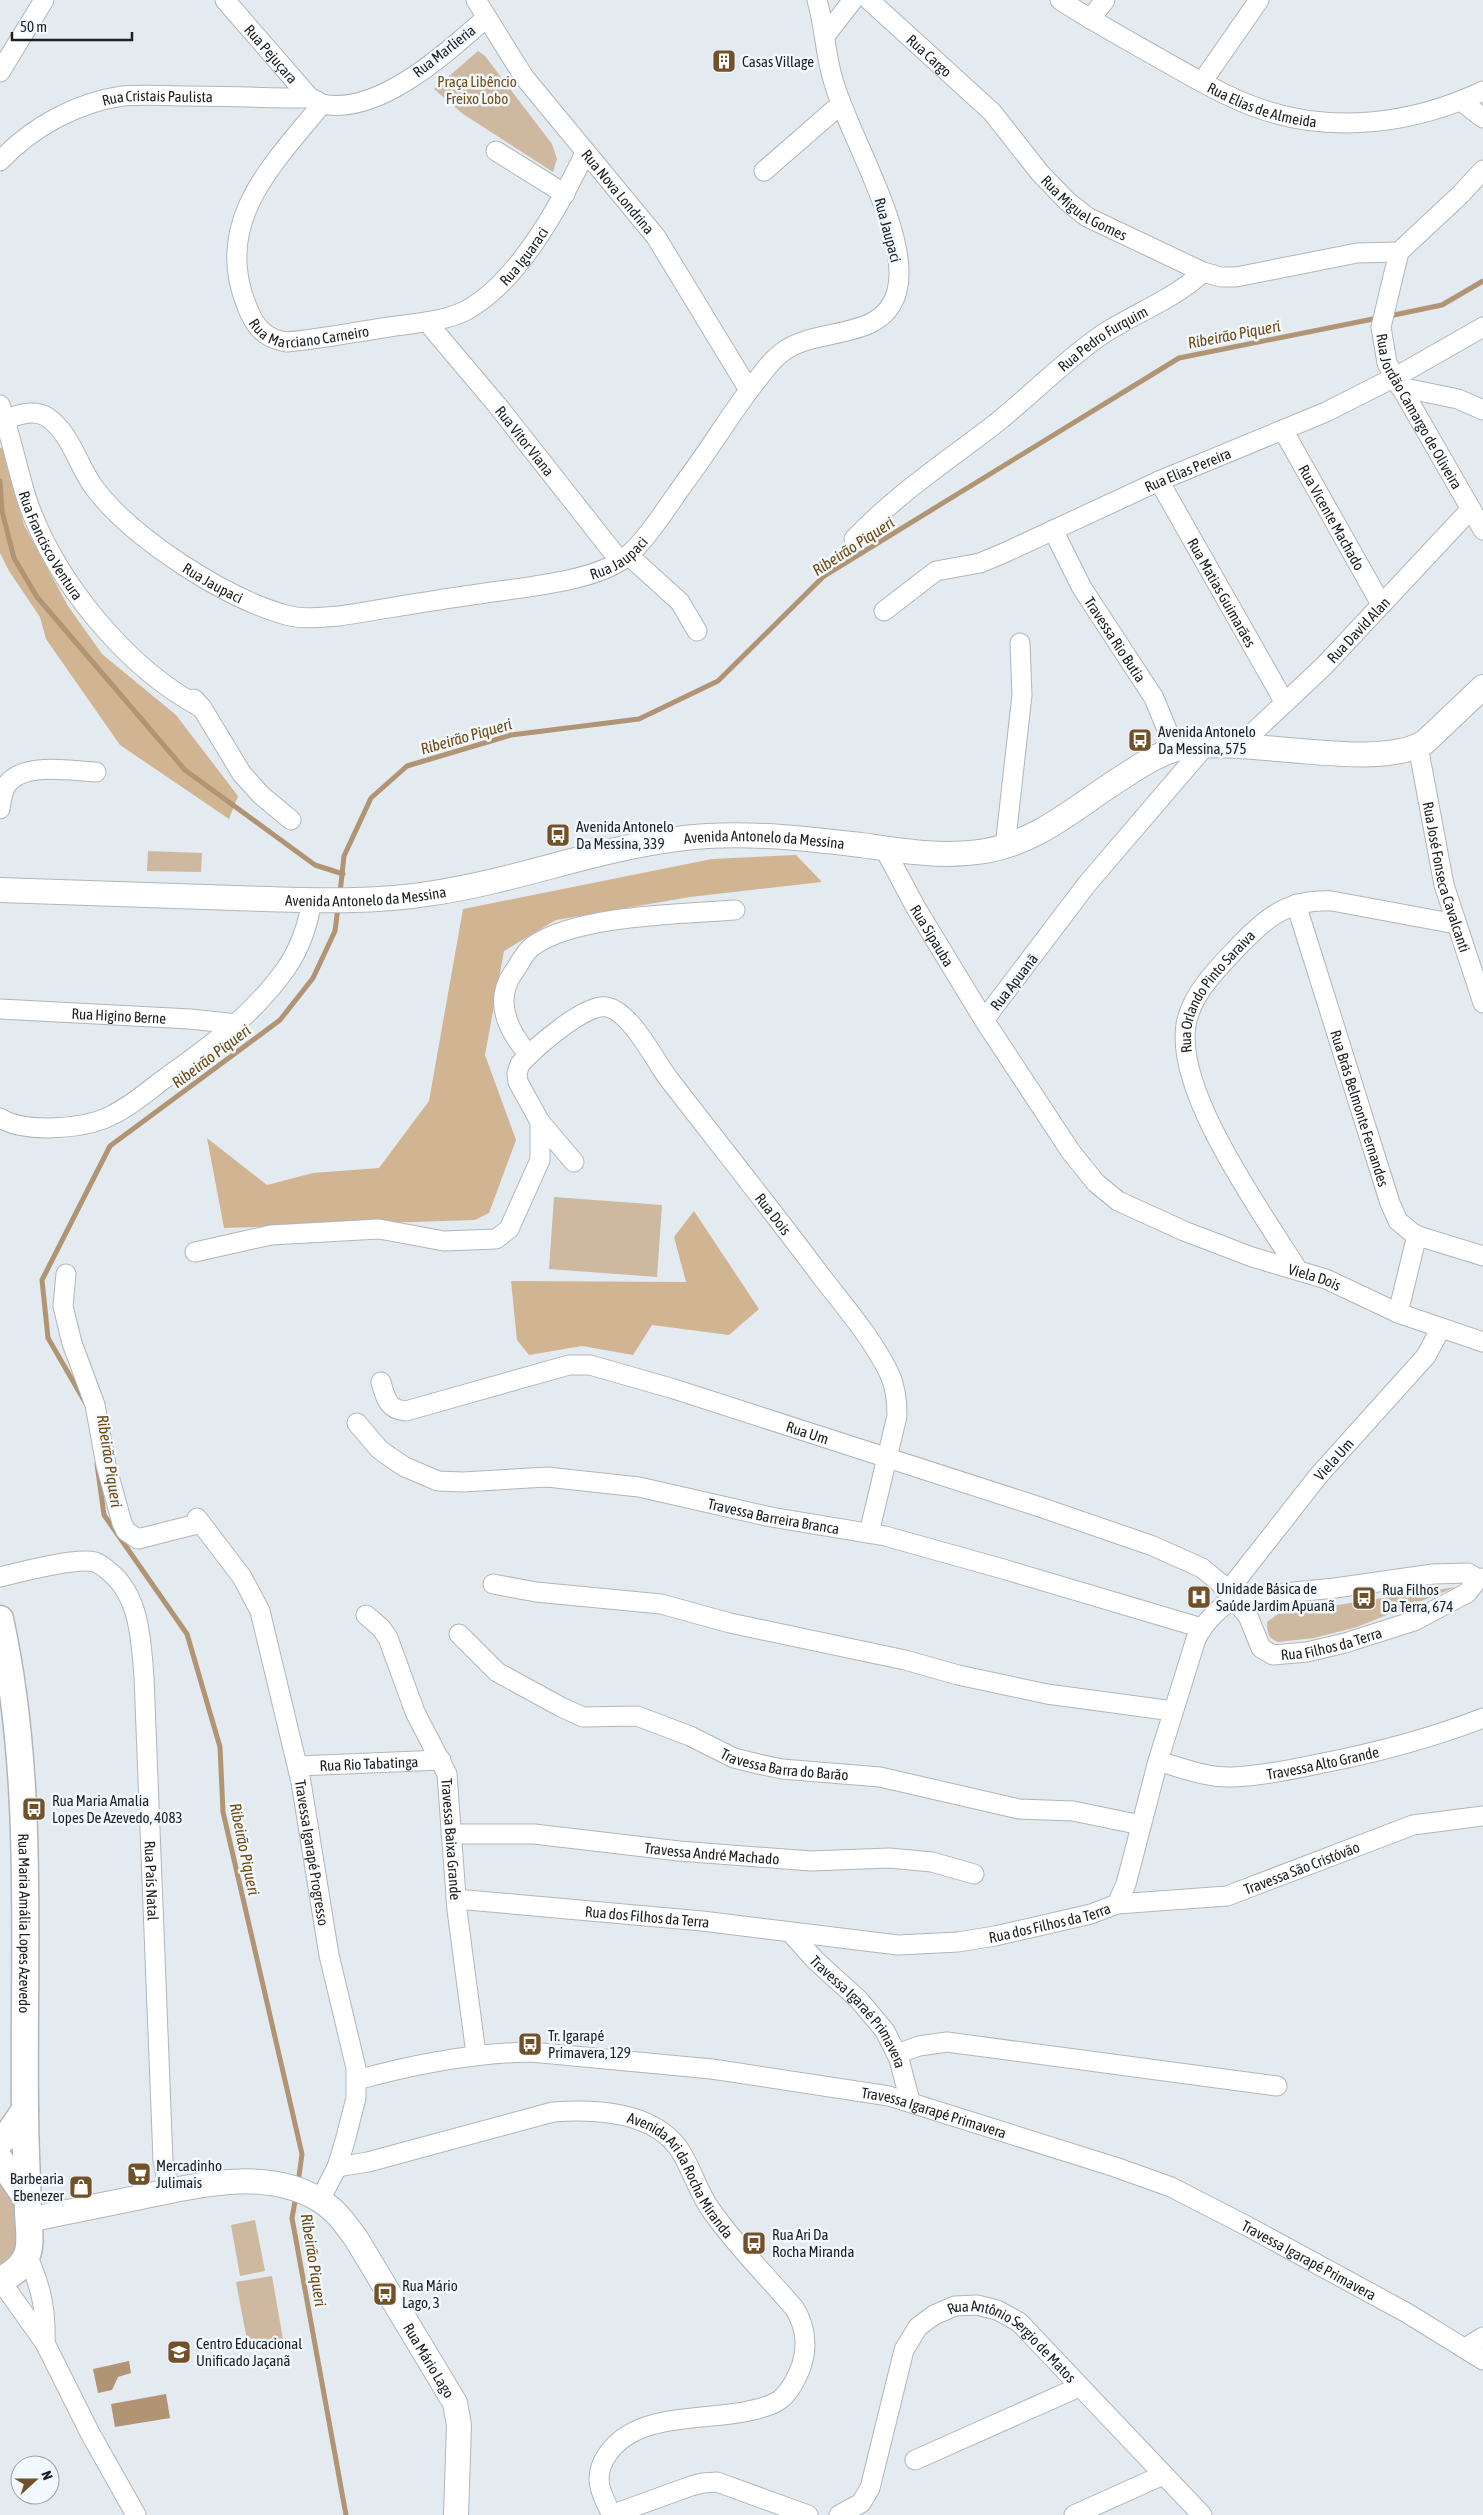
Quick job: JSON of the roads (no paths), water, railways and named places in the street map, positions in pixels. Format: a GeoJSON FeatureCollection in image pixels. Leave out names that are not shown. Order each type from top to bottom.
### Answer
{"type":"FeatureCollection","features":[{"type":"Feature","properties":{"kind":"main road","name":"Rua Maria Amália Lopes Azevedo"},"geometry":{"type":"LineString","coordinates":[[0,1619],[15,1703],[21,1788],[25,1901],[27,2255]]}},
{"type":"Feature","properties":{"kind":"main road"},"geometry":{"type":"LineString","coordinates":[[0,2142],[7,2136],[25,2110]]}},
{"type":"Feature","properties":{"kind":"main road"},"geometry":{"type":"LineString","coordinates":[[0,2160],[28,2210]]}},
{"type":"Feature","properties":{"kind":"main road"},"geometry":{"type":"LineString","coordinates":[[0,2280],[16,2271],[27,2255]]}},
{"type":"Feature","properties":{"kind":"street"},"geometry":{"type":"LineString","coordinates":[[0,72],[44,0]]}},
{"type":"Feature","properties":{"kind":"street","name":"Rua Pejuçara"},"geometry":{"type":"LineString","coordinates":[[225,0],[316,101]]}},
{"type":"Feature","properties":{"kind":"street","name":"Rua Nova Londrina"},"geometry":{"type":"LineString","coordinates":[[476,0],[524,77],[656,237],[749,390]]}},
{"type":"Feature","properties":{"kind":"street","name":"Rua Jaupaci"},"geometry":{"type":"LineString","coordinates":[[2,415],[34,413],[47,417],[64,436],[93,486],[111,508],[132,527],[170,556],[224,588],[254,603],[287,615],[306,617],[339,616],[534,585],[590,574],[624,558],[701,460],[749,390],[776,357],[785,349],[805,340],[867,324],[884,313],[893,303],[898,288],[896,247],[875,182],[833,81],[817,0]]}},
{"type":"Feature","properties":{"kind":"street"},"geometry":{"type":"LineString","coordinates":[[825,36],[853,0]]}},
{"type":"Feature","properties":{"kind":"street","name":"Rua Cargo"},"geometry":{"type":"LineString","coordinates":[[869,0],[992,112]]}},
{"type":"Feature","properties":{"kind":"street","name":"Rua Elias de Almeida"},"geometry":{"type":"LineString","coordinates":[[1060,0],[1202,82],[1257,108],[1316,122],[1356,124],[1382,120],[1441,109],[1483,91]]}},
{"type":"Feature","properties":{"kind":"street"},"geometry":{"type":"LineString","coordinates":[[1090,19],[1105,0]]}},
{"type":"Feature","properties":{"kind":"street"},"geometry":{"type":"LineString","coordinates":[[1202,82],[1260,0]]}},
{"type":"Feature","properties":{"kind":"street","name":"Rua Marlieria"},"geometry":{"type":"LineString","coordinates":[[316,101],[344,105],[360,101],[401,84],[450,49],[486,18]]}},
{"type":"Feature","properties":{"kind":"street","name":"Rua Cristais Paulista"},"geometry":{"type":"LineString","coordinates":[[0,161],[16,144],[64,114],[123,96],[316,101]]}},
{"type":"Feature","properties":{"kind":"street","name":"Rua Marciano Carneiro"},"geometry":{"type":"LineString","coordinates":[[316,101],[252,195],[241,219],[237,238],[237,269],[251,318],[263,334],[274,340],[287,342],[427,322]]}},
{"type":"Feature","properties":{"kind":"street"},"geometry":{"type":"LineString","coordinates":[[1461,101],[1483,118]]}},
{"type":"Feature","properties":{"kind":"street"},"geometry":{"type":"LineString","coordinates":[[764,171],[841,104]]}},
{"type":"Feature","properties":{"kind":"street","name":"Rua Miguel Gomes"},"geometry":{"type":"LineString","coordinates":[[992,112],[1040,173],[1080,212],[1129,238],[1203,272]]}},
{"type":"Feature","properties":{"kind":"street"},"geometry":{"type":"LineString","coordinates":[[496,151],[565,194]]}},
{"type":"Feature","properties":{"kind":"street","name":"Rua Iguaraci"},"geometry":{"type":"LineString","coordinates":[[427,322],[467,310],[492,290],[530,248],[565,194],[585,153]]}},
{"type":"Feature","properties":{"kind":"street"},"geometry":{"type":"LineString","coordinates":[[1203,272],[1221,277],[1236,277],[1357,253],[1397,260],[1483,170]]}},
{"type":"Feature","properties":{"kind":"street","name":"Rua Jordão Camargo de Oliveira"},"geometry":{"type":"LineString","coordinates":[[1397,260],[1382,327],[1387,363],[1483,530]]}},
{"type":"Feature","properties":{"kind":"street","name":"Rua Pedro Furquim"},"geometry":{"type":"LineString","coordinates":[[854,539],[902,493],[997,422],[1055,370],[1101,336],[1186,288],[1203,272]]}},
{"type":"Feature","properties":{"kind":"street","name":"Rua Vitor Viana"},"geometry":{"type":"LineString","coordinates":[[427,322],[624,558],[680,602],[697,631]]}},
{"type":"Feature","properties":{"kind":"street","name":"Rua Elias Pereira"},"geometry":{"type":"LineString","coordinates":[[884,611],[936,572],[980,562],[1159,481],[1397,382],[1483,327]]}},
{"type":"Feature","properties":{"kind":"street"},"geometry":{"type":"LineString","coordinates":[[1397,382],[1458,399],[1483,410]]}},
{"type":"Feature","properties":{"kind":"street","name":"Rua Francisco Ventura"},"geometry":{"type":"LineString","coordinates":[[2,415],[28,500],[54,557],[71,586],[127,654],[168,688],[202,708],[242,774],[261,795],[291,820]]}},
{"type":"Feature","properties":{"kind":"street","name":"Rua Vicente Machado"},"geometry":{"type":"LineString","coordinates":[[1283,430],[1381,604]]}},
{"type":"Feature","properties":{"kind":"street","name":"Rua Matias Guimarães"},"geometry":{"type":"LineString","coordinates":[[1159,481],[1284,703]]}},
{"type":"Feature","properties":{"kind":"street","name":"Rua David Alan"},"geometry":{"type":"LineString","coordinates":[[1240,744],[1324,666],[1470,510]]}},
{"type":"Feature","properties":{"kind":"street","name":"Travessa Rio Butia"},"geometry":{"type":"LineString","coordinates":[[1053,530],[1082,588],[1154,698],[1174,749]]}},
{"type":"Feature","properties":{"kind":"street"},"geometry":{"type":"LineString","coordinates":[[1005,847],[1022,695],[1020,643]]}},
{"type":"Feature","properties":{"kind":"street","name":"Avenida Antonelo da Messina"},"geometry":{"type":"LineString","coordinates":[[0,890],[359,900],[434,893],[662,840],[735,834],[942,854],[982,852],[1005,847],[1051,826],[1140,765],[1174,749],[1206,745],[1240,744],[1368,754],[1398,752],[1418,746],[1483,687]]}},
{"type":"Feature","properties":{"kind":"street","name":"Rua Apuanã"},"geometry":{"type":"LineString","coordinates":[[1145,1215],[1111,1197],[1084,1169],[1059,1135],[984,1020],[1094,876],[1206,745]]}},
{"type":"Feature","properties":{"kind":"street","name":"Rua José Fonseca Cavalcanti"},"geometry":{"type":"LineString","coordinates":[[1418,746],[1444,885],[1483,1004]]}},
{"type":"Feature","properties":{"kind":"street"},"geometry":{"type":"LineString","coordinates":[[0,809],[3,778],[18,776],[36,770],[96,772]]}},
{"type":"Feature","properties":{"kind":"street","name":"Rua Sipauba"},"geometry":{"type":"LineString","coordinates":[[884,848],[916,908],[984,1020]]}},
{"type":"Feature","properties":{"kind":"street"},"geometry":{"type":"LineString","coordinates":[[0,1118],[21,1127],[52,1127],[97,1121],[113,1115],[215,1043],[249,1013],[286,969],[307,929],[317,900]]}},
{"type":"Feature","properties":{"kind":"street","name":"Rua Orlando Pinto Saraiva"},"geometry":{"type":"LineString","coordinates":[[1297,1269],[1215,1133],[1201,1100],[1188,1060],[1185,1041],[1191,1010],[1206,983],[1254,930],[1281,910],[1296,904],[1318,900],[1332,901],[1456,924]]}},
{"type":"Feature","properties":{"kind":"street","name":"Rua Brás Belmonte Fernandes"},"geometry":{"type":"LineString","coordinates":[[1296,904],[1390,1203],[1398,1221],[1417,1235],[1483,1256]]}},
{"type":"Feature","properties":{"kind":"street"},"geometry":{"type":"LineString","coordinates":[[574,1162],[540,1122],[518,1082],[517,1073],[520,1064],[529,1055],[514,1037],[503,1011],[505,984],[532,946],[571,928],[622,919],[735,910]]}},
{"type":"Feature","properties":{"kind":"street","name":"Rua Dois"},"geometry":{"type":"LineString","coordinates":[[529,1055],[591,1009],[607,1008],[622,1015],[698,1118],[811,1262],[876,1352],[890,1376],[897,1404],[888,1458],[869,1533]]}},
{"type":"Feature","properties":{"kind":"street","name":"Rua Higino Berne"},"geometry":{"type":"LineString","coordinates":[[0,1009],[190,1019],[236,1024]]}},
{"type":"Feature","properties":{"kind":"street"},"geometry":{"type":"LineString","coordinates":[[195,1252],[271,1235],[379,1229],[444,1241],[496,1239],[509,1229],[540,1160],[540,1122]]}},
{"type":"Feature","properties":{"kind":"street","name":"Viela Dois"},"geometry":{"type":"LineString","coordinates":[[1145,1215],[1252,1257],[1297,1269],[1338,1284],[1398,1313],[1483,1342]]}},
{"type":"Feature","properties":{"kind":"street"},"geometry":{"type":"LineString","coordinates":[[1398,1313],[1417,1235]]}},
{"type":"Feature","properties":{"kind":"street","name":"Travessa Igarapé Progresso"},"geometry":{"type":"LineString","coordinates":[[66,1274],[63,1306],[72,1343],[94,1405],[106,1465],[122,1523],[126,1531],[138,1538],[199,1521],[242,1577],[260,1611],[298,1766],[329,1955],[358,2080],[356,2098],[337,2167],[317,2199]]}},
{"type":"Feature","properties":{"kind":"street","name":"Viela Um"},"geometry":{"type":"LineString","coordinates":[[1230,1594],[1319,1475],[1426,1356],[1440,1328]]}},
{"type":"Feature","properties":{"kind":"street","name":"Rua Um"},"geometry":{"type":"LineString","coordinates":[[381,1382],[390,1406],[398,1411],[406,1411],[562,1367],[590,1365],[674,1389],[1153,1546],[1202,1568],[1230,1594]]}},
{"type":"Feature","properties":{"kind":"street","name":"Travessa Barreira Branca"},"geometry":{"type":"LineString","coordinates":[[356,1423],[390,1457],[405,1467],[438,1481],[464,1482],[547,1477],[585,1480],[654,1490],[764,1516],[869,1533],[1003,1569],[1202,1628]]}},
{"type":"Feature","properties":{"kind":"street","name":"Rua País Natal"},"geometry":{"type":"LineString","coordinates":[[0,1577],[72,1563],[94,1562],[116,1578],[130,1596],[135,1615],[144,1677],[163,2160],[169,2192]]}},
{"type":"Feature","properties":{"kind":"street"},"geometry":{"type":"LineString","coordinates":[[1230,1594],[1315,1590],[1433,1574],[1468,1573],[1480,1578]]}},
{"type":"Feature","properties":{"kind":"street","name":"Rua Filhos da Terra"},"geometry":{"type":"LineString","coordinates":[[1230,1594],[1248,1616],[1261,1648],[1273,1655],[1307,1652],[1345,1643],[1414,1621],[1467,1593],[1480,1578]]}},
{"type":"Feature","properties":{"kind":"street"},"geometry":{"type":"LineString","coordinates":[[492,1584],[536,1592],[661,1604],[730,1623],[905,1660],[977,1680],[1047,1694],[1173,1711]]}},
{"type":"Feature","properties":{"kind":"street","name":"Rua dos Filhos da Terra"},"geometry":{"type":"LineString","coordinates":[[456,1900],[702,1921],[898,1945],[958,1942],[1050,1924],[1091,1914],[1117,1904],[1126,1884],[1173,1711],[1202,1628],[1230,1594]]}},
{"type":"Feature","properties":{"kind":"street","name":"Travessa Baixa Grande"},"geometry":{"type":"LineString","coordinates":[[366,1615],[381,1628],[388,1638],[415,1712],[447,1774],[456,1900],[476,2054]]}},
{"type":"Feature","properties":{"kind":"street","name":"Travessa Barra do Barão"},"geometry":{"type":"LineString","coordinates":[[459,1634],[497,1672],[583,1717],[637,1716],[690,1736],[734,1758],[782,1769],[880,1776],[1019,1809],[1073,1811],[1141,1825]]}},
{"type":"Feature","properties":{"kind":"street","name":"Travessa Alto Grande"},"geometry":{"type":"LineString","coordinates":[[1158,1761],[1204,1775],[1231,1778],[1272,1772],[1394,1748],[1483,1718]]}},
{"type":"Feature","properties":{"kind":"street","name":"Rua Rio Tabatinga"},"geometry":{"type":"LineString","coordinates":[[298,1766],[441,1760]]}},
{"type":"Feature","properties":{"kind":"street","name":"Travessa São Cristóvão"},"geometry":{"type":"LineString","coordinates":[[1117,1904],[1227,1896],[1413,1825],[1483,1816]]}},
{"type":"Feature","properties":{"kind":"street","name":"Travessa André Machado"},"geometry":{"type":"LineString","coordinates":[[451,1834],[534,1834],[679,1851],[811,1861],[888,1858],[932,1862],[974,1874]]}},
{"type":"Feature","properties":{"kind":"street","name":"Travessa Igaraé Primavera"},"geometry":{"type":"LineString","coordinates":[[790,1932],[815,1960],[873,2016],[897,2054],[910,2101]]}},
{"type":"Feature","properties":{"kind":"street"},"geometry":{"type":"LineString","coordinates":[[897,2054],[919,2046],[947,2042],[1277,2086]]}},
{"type":"Feature","properties":{"kind":"street","name":"Travessa Igarapé Primavera"},"geometry":{"type":"LineString","coordinates":[[358,2080],[409,2066],[476,2054],[531,2052],[674,2065],[910,2101],[1003,2134],[1115,2167],[1171,2187],[1407,2313],[1483,2360]]}},
{"type":"Feature","properties":{"kind":"street","name":"Avenida Ari da Rocha Miranda"},"geometry":{"type":"LineString","coordinates":[[337,2167],[368,2162],[553,2112],[581,2110],[602,2111],[648,2123],[663,2132],[677,2147],[710,2209],[727,2232],[795,2309],[802,2322],[806,2341],[805,2355],[796,2381],[780,2399],[768,2406],[744,2412],[669,2422],[648,2427],[628,2436],[611,2449],[605,2458],[599,2477],[600,2491],[612,2515]]}},
{"type":"Feature","properties":{"kind":"street","name":"Rua Mário Lago"},"geometry":{"type":"LineString","coordinates":[[28,2210],[242,2182],[278,2184],[317,2199],[343,2220],[357,2240],[455,2402],[459,2425],[456,2515]]}},
{"type":"Feature","properties":{"kind":"street"},"geometry":{"type":"LineString","coordinates":[[27,2255],[43,2298],[45,2343]]}},
{"type":"Feature","properties":{"kind":"street"},"geometry":{"type":"LineString","coordinates":[[0,2280],[45,2343],[90,2433],[136,2515]]}},
{"type":"Feature","properties":{"kind":"street","name":"Rua Antônio Sergio de Matos"},"geometry":{"type":"LineString","coordinates":[[839,2515],[861,2503],[870,2488],[904,2350],[918,2327],[934,2315],[955,2306],[977,2304],[997,2310],[1019,2322],[1202,2515]]}},
{"type":"Feature","properties":{"kind":"street"},"geometry":{"type":"LineString","coordinates":[[1465,2348],[1483,2338]]}},
{"type":"Feature","properties":{"kind":"street"},"geometry":{"type":"LineString","coordinates":[[915,2460],[1079,2387]]}},
{"type":"Feature","properties":{"kind":"street"},"geometry":{"type":"LineString","coordinates":[[1074,2515],[1164,2475]]}},
{"type":"Feature","properties":{"kind":"street"},"geometry":{"type":"LineString","coordinates":[[612,2515],[690,2486],[703,2482],[717,2482],[808,2515]]}},
{"type":"Feature","properties":{"kind":"waterway","name":"Ribeirão Piqueri"},"geometry":{"type":"LineString","coordinates":[[1389,316],[1442,305],[1483,281]]}},
{"type":"Feature","properties":{"kind":"waterway","name":"Ribeirão Piqueri"},"geometry":{"type":"LineString","coordinates":[[340,893],[344,856],[371,798],[407,766],[511,735],[639,719],[718,681],[824,576],[1179,358],[1378,318]]}},
{"type":"Feature","properties":{"kind":"waterway"},"geometry":{"type":"LineString","coordinates":[[0,481],[2,511],[14,558],[37,597],[185,770],[315,865],[343,874]]}},
{"type":"Feature","properties":{"kind":"waterway","name":"Ribeirão Piqueri"},"geometry":{"type":"LineString","coordinates":[[85,1402],[48,1338],[42,1280],[110,1146],[280,1020],[313,978],[335,931],[338,907]]}},
{"type":"Feature","properties":{"kind":"waterway","name":"Ribeirão Piqueri"},"geometry":{"type":"LineString","coordinates":[[97,1464],[104,1515],[187,1634],[220,1747],[223,1812],[302,2154],[298,2183]]}},
{"type":"Feature","properties":{"kind":"waterway","name":"Ribeirão Piqueri"},"geometry":{"type":"LineString","coordinates":[[296,2196],[292,2218],[346,2515]]}},
{"type":"Feature","properties":{"kind":"place","name":"Casas Village"},"geometry":{"type":"Point","coordinates":[724,61]}},
{"type":"Feature","properties":{"kind":"place","name":"Avenida Antonelo Da Messina, 575"},"geometry":{"type":"Point","coordinates":[1140,740]}},
{"type":"Feature","properties":{"kind":"place","name":"Avenida Antonelo Da Messina, 339"},"geometry":{"type":"Point","coordinates":[558,835]}},
{"type":"Feature","properties":{"kind":"place","name":"Unidade Básica de Saúde Jardim Apuanã"},"geometry":{"type":"Point","coordinates":[1199,1597]}},
{"type":"Feature","properties":{"kind":"place","name":"Rua Filhos Da Terra, 674"},"geometry":{"type":"Point","coordinates":[1364,1598]}},
{"type":"Feature","properties":{"kind":"place","name":"Rua Maria Amalia Lopes De Azevedo, 4083"},"geometry":{"type":"Point","coordinates":[34,1809]}},
{"type":"Feature","properties":{"kind":"place","name":"Tr. Igarapé Primavera, 129"},"geometry":{"type":"Point","coordinates":[530,2044]}},
{"type":"Feature","properties":{"kind":"place","name":"Mercadinho Julimais"},"geometry":{"type":"Point","coordinates":[139,2174]}},
{"type":"Feature","properties":{"kind":"place","name":"Barbearia Ebenezer"},"geometry":{"type":"Point","coordinates":[81,2187]}},
{"type":"Feature","properties":{"kind":"place","name":"Rua Ari Da Rocha Miranda"},"geometry":{"type":"Point","coordinates":[754,2243]}},
{"type":"Feature","properties":{"kind":"place","name":"Rua Mário Lago, 3"},"geometry":{"type":"Point","coordinates":[385,2294]}},
{"type":"Feature","properties":{"kind":"place","name":"Centro Educacional Unificado Jaçanã"},"geometry":{"type":"Point","coordinates":[179,2352]}},
{"type":"Feature","properties":{"kind":"park label","name":"Praça Libêncio Freixo Lobo"},"geometry":{"type":"Point","coordinates":[477,90]}}]}
